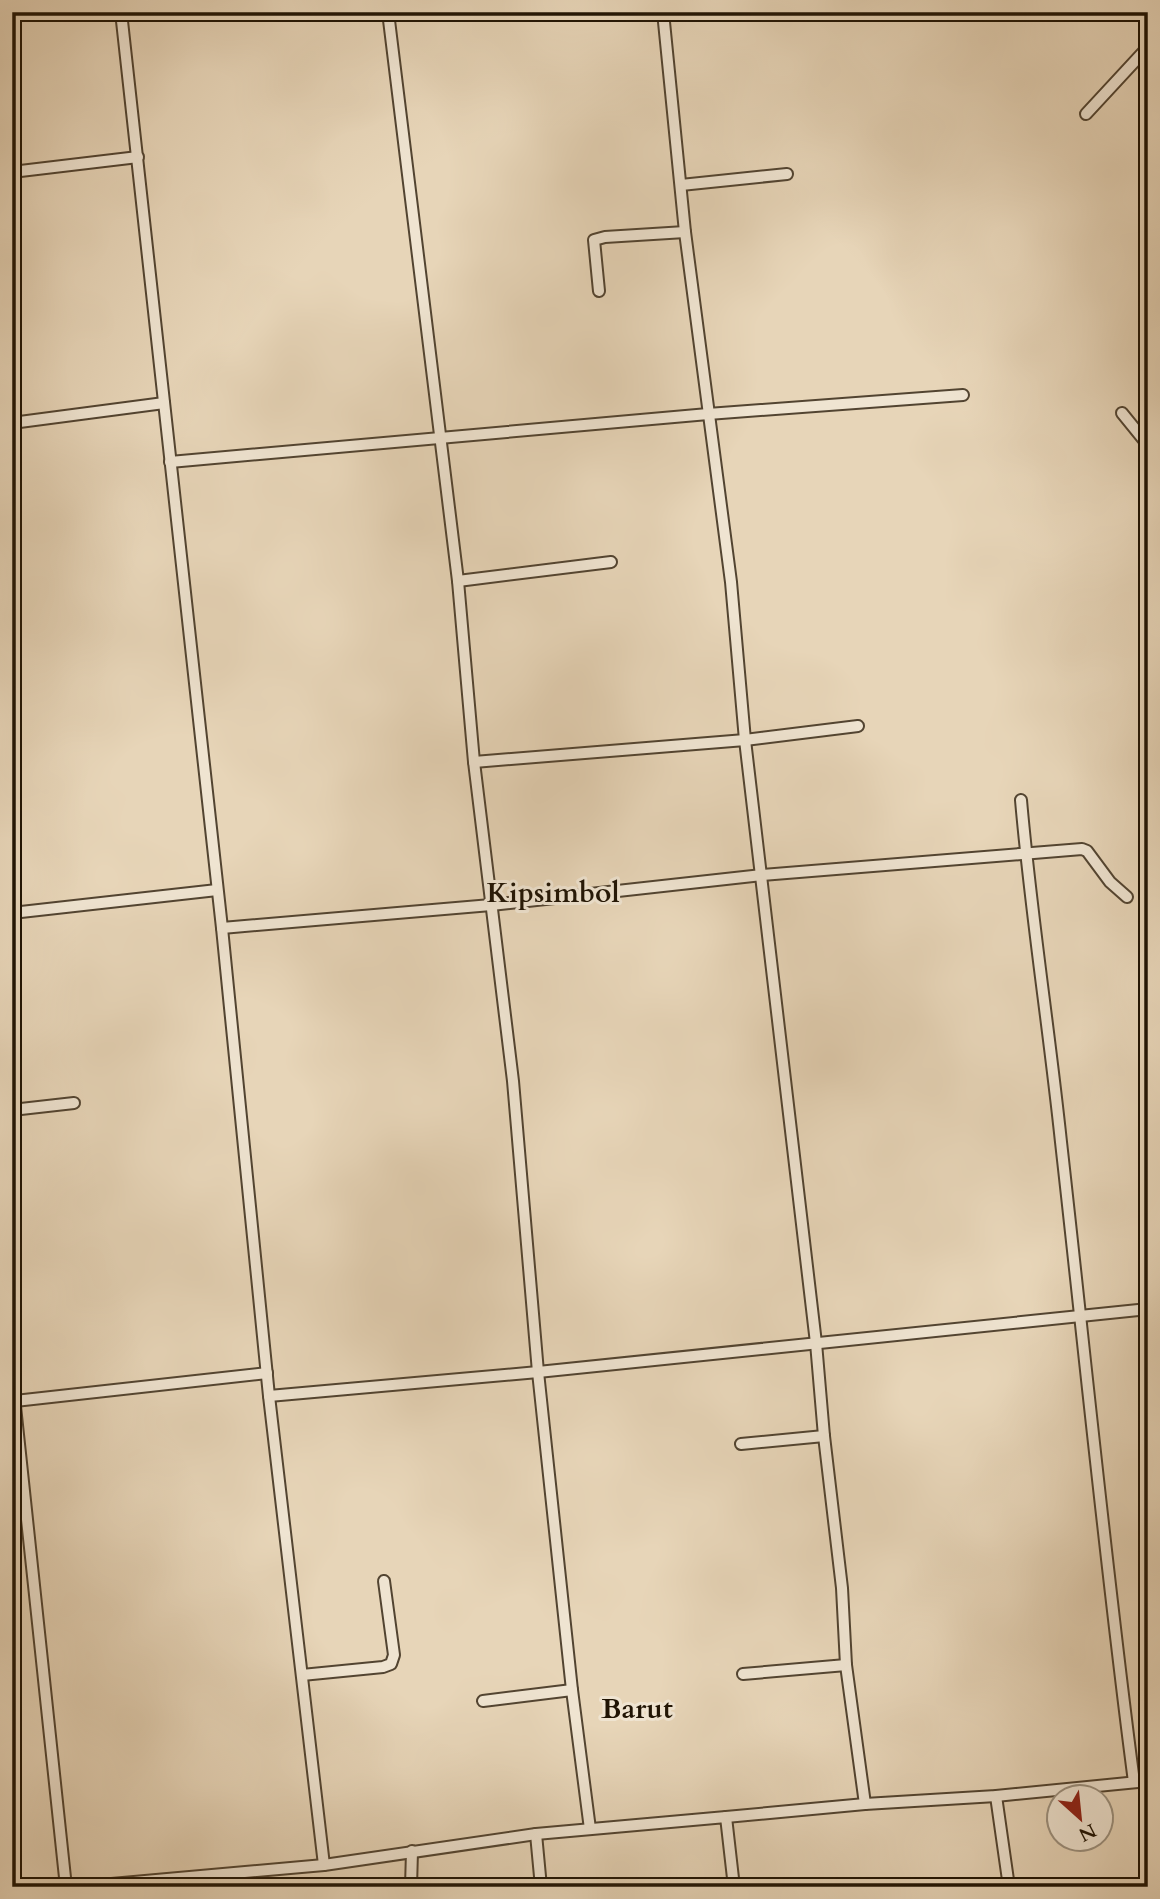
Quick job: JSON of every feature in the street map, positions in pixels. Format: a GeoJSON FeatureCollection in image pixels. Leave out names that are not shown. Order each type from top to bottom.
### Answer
{"type":"FeatureCollection","features":[{"type":"Feature","properties":{"kind":"street"},"geometry":{"type":"LineString","coordinates":[[121,12],[222,928],[269,1396],[324,1865]]}},
{"type":"Feature","properties":{"kind":"street"},"geometry":{"type":"LineString","coordinates":[[388,12],[458,581],[474,762],[513,1081],[538,1372],[572,1690],[590,1829]]}},
{"type":"Feature","properties":{"kind":"street"},"geometry":{"type":"LineString","coordinates":[[663,12],[685,232],[731,582],[745,740],[816,1343],[842,1588],[846,1665],[865,1804]]}},
{"type":"Feature","properties":{"kind":"street"},"geometry":{"type":"LineString","coordinates":[[1143,12],[1148,17]]}},
{"type":"Feature","properties":{"kind":"street"},"geometry":{"type":"LineString","coordinates":[[1086,114],[1148,47]]}},
{"type":"Feature","properties":{"kind":"street"},"geometry":{"type":"LineString","coordinates":[[12,172],[138,157]]}},
{"type":"Feature","properties":{"kind":"street"},"geometry":{"type":"LineString","coordinates":[[681,185],[787,174]]}},
{"type":"Feature","properties":{"kind":"street"},"geometry":{"type":"LineString","coordinates":[[599,291],[594,240],[685,232]]}},
{"type":"Feature","properties":{"kind":"street"},"geometry":{"type":"LineString","coordinates":[[170,462],[708,414],[963,395]]}},
{"type":"Feature","properties":{"kind":"street"},"geometry":{"type":"LineString","coordinates":[[12,423],[164,403]]}},
{"type":"Feature","properties":{"kind":"street"},"geometry":{"type":"LineString","coordinates":[[1122,413],[1148,445]]}},
{"type":"Feature","properties":{"kind":"street"},"geometry":{"type":"LineString","coordinates":[[458,581],[611,562]]}},
{"type":"Feature","properties":{"kind":"street"},"geometry":{"type":"LineString","coordinates":[[474,762],[745,740],[858,726]]}},
{"type":"Feature","properties":{"kind":"street"},"geometry":{"type":"LineString","coordinates":[[1021,800],[1106,1567],[1134,1782]]}},
{"type":"Feature","properties":{"kind":"street"},"geometry":{"type":"LineString","coordinates":[[222,928],[1026,853],[1087,851],[1110,883],[1127,897]]}},
{"type":"Feature","properties":{"kind":"street"},"geometry":{"type":"LineString","coordinates":[[12,913],[217,890]]}},
{"type":"Feature","properties":{"kind":"street"},"geometry":{"type":"LineString","coordinates":[[12,1110],[74,1103]]}},
{"type":"Feature","properties":{"kind":"street"},"geometry":{"type":"LineString","coordinates":[[269,1396],[538,1372],[1148,1309]]}},
{"type":"Feature","properties":{"kind":"street"},"geometry":{"type":"LineString","coordinates":[[15,1401],[267,1373]]}},
{"type":"Feature","properties":{"kind":"street"},"geometry":{"type":"LineString","coordinates":[[12,1377],[66,1887]]}},
{"type":"Feature","properties":{"kind":"street"},"geometry":{"type":"LineString","coordinates":[[741,1444],[824,1436]]}},
{"type":"Feature","properties":{"kind":"street"},"geometry":{"type":"LineString","coordinates":[[302,1675],[391,1664],[394,1655],[384,1581]]}},
{"type":"Feature","properties":{"kind":"street"},"geometry":{"type":"LineString","coordinates":[[743,1674],[846,1665]]}},
{"type":"Feature","properties":{"kind":"street"},"geometry":{"type":"LineString","coordinates":[[483,1701],[572,1690]]}},
{"type":"Feature","properties":{"kind":"street"},"geometry":{"type":"LineString","coordinates":[[78,1887],[324,1865],[590,1829],[1148,1781]]}},
{"type":"Feature","properties":{"kind":"street"},"geometry":{"type":"LineString","coordinates":[[996,1796],[1009,1887]]}},
{"type":"Feature","properties":{"kind":"street"},"geometry":{"type":"LineString","coordinates":[[726,1817],[734,1887]]}},
{"type":"Feature","properties":{"kind":"street"},"geometry":{"type":"LineString","coordinates":[[536,1835],[541,1887]]}},
{"type":"Feature","properties":{"kind":"street"},"geometry":{"type":"LineString","coordinates":[[411,1887],[412,1851]]}},
{"type":"Feature","properties":{"kind":"district","name":"Kipsimbol"},"geometry":{"type":"Point","coordinates":[553,892]}},
{"type":"Feature","properties":{"kind":"district","name":"Barut"},"geometry":{"type":"Point","coordinates":[637,1708]}}]}
